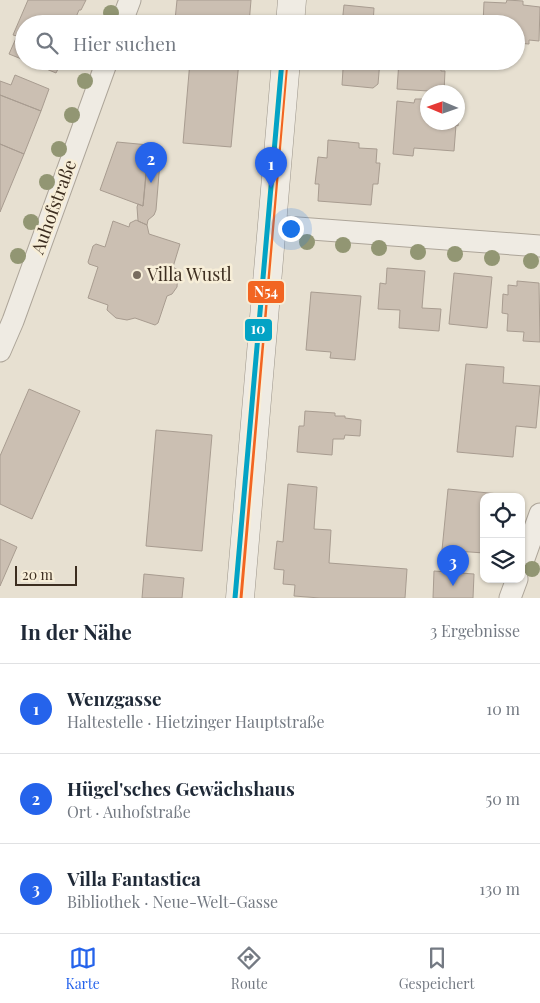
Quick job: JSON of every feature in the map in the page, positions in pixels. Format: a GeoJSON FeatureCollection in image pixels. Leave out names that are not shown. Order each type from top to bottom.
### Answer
{"type":"FeatureCollection","features":[{"type":"Feature","properties":{"kind":"main road"},"geometry":{"type":"LineString","coordinates":[[291,15],[292,0]]}},
{"type":"Feature","properties":{"kind":"main road"},"geometry":{"type":"LineString","coordinates":[[240,598],[285,70]]}},
{"type":"Feature","properties":{"kind":"street"},"geometry":{"type":"LineString","coordinates":[[124,15],[130,0]]}},
{"type":"Feature","properties":{"kind":"street","name":"Auhofstraße"},"geometry":{"type":"LineString","coordinates":[[0,351],[13,321],[104,70]]}},
{"type":"Feature","properties":{"kind":"street"},"geometry":{"type":"LineString","coordinates":[[271,226],[540,246]]}},
{"type":"Feature","properties":{"kind":"street"},"geometry":{"type":"LineString","coordinates":[[525,556],[540,514]]}},
{"type":"Feature","properties":{"kind":"street"},"geometry":{"type":"LineString","coordinates":[[510,598],[516,583]]}},
{"type":"Feature","properties":{"kind":"building"},"geometry":{"type":"Polygon","coordinates":[[[28,0],[86,0],[77,15],[22,15],[28,0]]]}},
{"type":"Feature","properties":{"kind":"building"},"geometry":{"type":"Polygon","coordinates":[[[177,0],[251,0],[250,15],[176,15],[177,0]]]}},
{"type":"Feature","properties":{"kind":"building"},"geometry":{"type":"Polygon","coordinates":[[[507,0],[523,1],[523,5],[540,7],[539,41],[529,40],[529,44],[525,44],[525,15],[483,15],[484,2],[506,3],[507,0]]]}},
{"type":"Feature","properties":{"kind":"building"},"geometry":{"type":"Polygon","coordinates":[[[344,5],[374,8],[374,15],[343,15],[344,5]]]}},
{"type":"Feature","properties":{"kind":"building"},"geometry":{"type":"Polygon","coordinates":[[[15,40],[15,56],[9,54],[15,40]]]}},
{"type":"Feature","properties":{"kind":"building"},"geometry":{"type":"Polygon","coordinates":[[[189,70],[238,70],[231,147],[183,143],[189,70]]]}},
{"type":"Feature","properties":{"kind":"building"},"geometry":{"type":"Polygon","coordinates":[[[343,70],[379,70],[378,84],[373,88],[342,85],[343,70]]]}},
{"type":"Feature","properties":{"kind":"building"},"geometry":{"type":"Polygon","coordinates":[[[398,70],[445,71],[444,85],[420,85],[420,90],[397,89],[398,70]]]}},
{"type":"Feature","properties":{"kind":"building"},"geometry":{"type":"Polygon","coordinates":[[[15,75],[49,89],[41,111],[0,95],[0,81],[11,85],[15,75]]]}},
{"type":"Feature","properties":{"kind":"building"},"geometry":{"type":"Polygon","coordinates":[[[0,95],[41,111],[24,154],[0,144],[0,95]]]}},
{"type":"Feature","properties":{"kind":"building"},"geometry":{"type":"Polygon","coordinates":[[[415,99],[420,99],[420,130],[456,130],[454,151],[414,148],[413,156],[393,154],[397,101],[414,103],[415,99]]]}},
{"type":"Feature","properties":{"kind":"building"},"geometry":{"type":"Polygon","coordinates":[[[328,140],[359,143],[359,148],[377,149],[376,163],[380,163],[378,184],[373,184],[371,205],[318,201],[319,184],[315,184],[318,157],[327,158],[328,140]]]}},
{"type":"Feature","properties":{"kind":"building"},"geometry":{"type":"Polygon","coordinates":[[[117,142],[149,145],[143,206],[100,190],[117,142]]]}},
{"type":"Feature","properties":{"kind":"building"},"geometry":{"type":"Polygon","coordinates":[[[0,144],[24,154],[0,212],[0,144]]]}},
{"type":"Feature","properties":{"kind":"building"},"geometry":{"type":"Polygon","coordinates":[[[147,161],[160,162],[156,210],[154,215],[148,220],[147,225],[138,221],[137,207],[138,204],[143,206],[147,161]]]}},
{"type":"Feature","properties":{"kind":"building","name":"Villa Wustl"},"geometry":{"type":"Polygon","coordinates":[[[136,220],[147,225],[149,234],[180,244],[173,267],[178,270],[177,287],[172,294],[167,296],[158,323],[155,325],[135,318],[127,320],[116,318],[107,310],[108,305],[88,298],[98,267],[88,262],[93,246],[96,244],[105,247],[113,221],[129,227],[130,223],[136,220]]]}},
{"type":"Feature","properties":{"kind":"building"},"geometry":{"type":"Polygon","coordinates":[[[387,268],[425,271],[422,308],[441,309],[439,331],[399,328],[400,310],[378,309],[380,283],[386,284],[387,268]]]}},
{"type":"Feature","properties":{"kind":"building"},"geometry":{"type":"Polygon","coordinates":[[[454,273],[492,277],[487,328],[449,324],[454,273]]]}},
{"type":"Feature","properties":{"kind":"building"},"geometry":{"type":"Polygon","coordinates":[[[517,281],[539,283],[540,342],[523,341],[524,332],[507,331],[508,314],[502,313],[503,294],[508,295],[508,285],[517,286],[517,281]]]}},
{"type":"Feature","properties":{"kind":"building"},"geometry":{"type":"Polygon","coordinates":[[[311,292],[361,296],[355,360],[330,358],[331,352],[306,350],[311,292]]]}},
{"type":"Feature","properties":{"kind":"building"},"geometry":{"type":"Polygon","coordinates":[[[466,364],[504,367],[503,383],[540,386],[536,428],[516,426],[513,457],[457,452],[466,364]]]}},
{"type":"Feature","properties":{"kind":"building"},"geometry":{"type":"Polygon","coordinates":[[[29,389],[80,411],[32,519],[0,504],[0,456],[29,389]]]}},
{"type":"Feature","properties":{"kind":"building"},"geometry":{"type":"Polygon","coordinates":[[[305,411],[335,413],[335,416],[345,416],[345,418],[361,420],[360,436],[345,435],[344,439],[333,439],[332,455],[297,452],[299,426],[304,426],[305,411]]]}},
{"type":"Feature","properties":{"kind":"building"},"geometry":{"type":"Polygon","coordinates":[[[156,430],[212,435],[202,551],[146,546],[156,430]]]}},
{"type":"Feature","properties":{"kind":"building"},"geometry":{"type":"Polygon","coordinates":[[[288,484],[317,487],[314,529],[331,530],[329,563],[407,569],[405,598],[320,598],[294,596],[295,585],[283,584],[284,570],[274,569],[277,541],[283,542],[288,484]]]}},
{"type":"Feature","properties":{"kind":"building"},"geometry":{"type":"Polygon","coordinates":[[[448,489],[489,493],[480,493],[480,553],[442,550],[448,489]]]}},
{"type":"Feature","properties":{"kind":"building"},"geometry":{"type":"Polygon","coordinates":[[[0,539],[17,547],[0,586],[0,539]]]}},
{"type":"Feature","properties":{"kind":"building"},"geometry":{"type":"Polygon","coordinates":[[[434,571],[474,574],[473,598],[433,598],[434,571]]]}},
{"type":"Feature","properties":{"kind":"building"},"geometry":{"type":"Polygon","coordinates":[[[144,574],[184,578],[182,598],[142,598],[144,574]]]}},
{"type":"Feature","properties":{"kind":"tram line","name":"10"},"geometry":{"type":"LineString","coordinates":[[235,598],[281,70]]}},
{"type":"Feature","properties":{"kind":"transit line","name":"N54"},"geometry":{"type":"LineString","coordinates":[[240,598],[285,70]]}},
{"type":"Feature","properties":{"kind":"place","name":"Hügel'sches Gewächshaus"},"geometry":{"type":"Point","coordinates":[151,183]}},
{"type":"Feature","properties":{"kind":"place","name":"Wenzgasse"},"geometry":{"type":"Point","coordinates":[271,188]}},
{"type":"Feature","properties":{"kind":"place","name":"Villa Wustl"},"geometry":{"type":"Point","coordinates":[137,275]}},
{"type":"Feature","properties":{"kind":"place","name":"Villa Fantastica"},"geometry":{"type":"Point","coordinates":[453,586]}}]}
